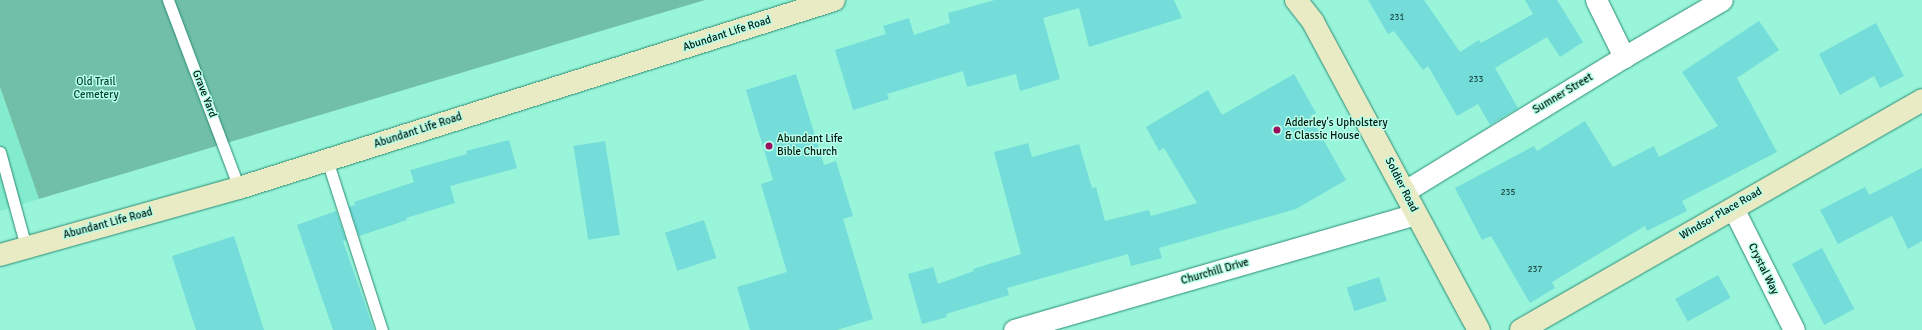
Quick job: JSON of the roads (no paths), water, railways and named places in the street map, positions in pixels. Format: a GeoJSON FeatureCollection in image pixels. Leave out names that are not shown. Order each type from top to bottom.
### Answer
{"type":"FeatureCollection","features":[{"type":"Feature","properties":{"kind":"street","name":"Abundant Life Road"},"geometry":{"type":"LineString","coordinates":[[0,255],[239,188],[834,0]]}},
{"type":"Feature","properties":{"kind":"street","name":"Soldier Road"},"geometry":{"type":"LineString","coordinates":[[1296,0],[1312,22],[1405,191],[1479,330]]}},
{"type":"Feature","properties":{"kind":"street"},"geometry":{"type":"LineString","coordinates":[[1596,0],[1624,57]]}},
{"type":"Feature","properties":{"kind":"street","name":"Sumner Street"},"geometry":{"type":"LineString","coordinates":[[1405,191],[1624,57],[1722,0]]}},
{"type":"Feature","properties":{"kind":"street","name":"Windsor Place Road"},"geometry":{"type":"LineString","coordinates":[[1521,330],[1922,100]]}},
{"type":"Feature","properties":{"kind":"street","name":"Crystal Way"},"geometry":{"type":"LineString","coordinates":[[1732,208],[1794,330]]}},
{"type":"Feature","properties":{"kind":"street","name":"Churchill Drive"},"geometry":{"type":"LineString","coordinates":[[1014,330],[1416,214]]}},
{"type":"Feature","properties":{"kind":"lane","name":"Grave Yard"},"geometry":{"type":"LineString","coordinates":[[168,0],[239,188]]}},
{"type":"Feature","properties":{"kind":"lane"},"geometry":{"type":"LineString","coordinates":[[0,152],[26,247]]}},
{"type":"Feature","properties":{"kind":"lane"},"geometry":{"type":"LineString","coordinates":[[327,160],[382,330]]}},
{"type":"Feature","properties":{"kind":"place","name":"Adderley's Upholstery & Classic House"},"geometry":{"type":"Point","coordinates":[1277,130]}},
{"type":"Feature","properties":{"kind":"place","name":"Abundant Life Bible Church"},"geometry":{"type":"Point","coordinates":[769,146]}},
{"type":"Feature","properties":{"kind":"park label","name":"Old Trail Cemetery"},"geometry":{"type":"Point","coordinates":[96,89]}}]}
